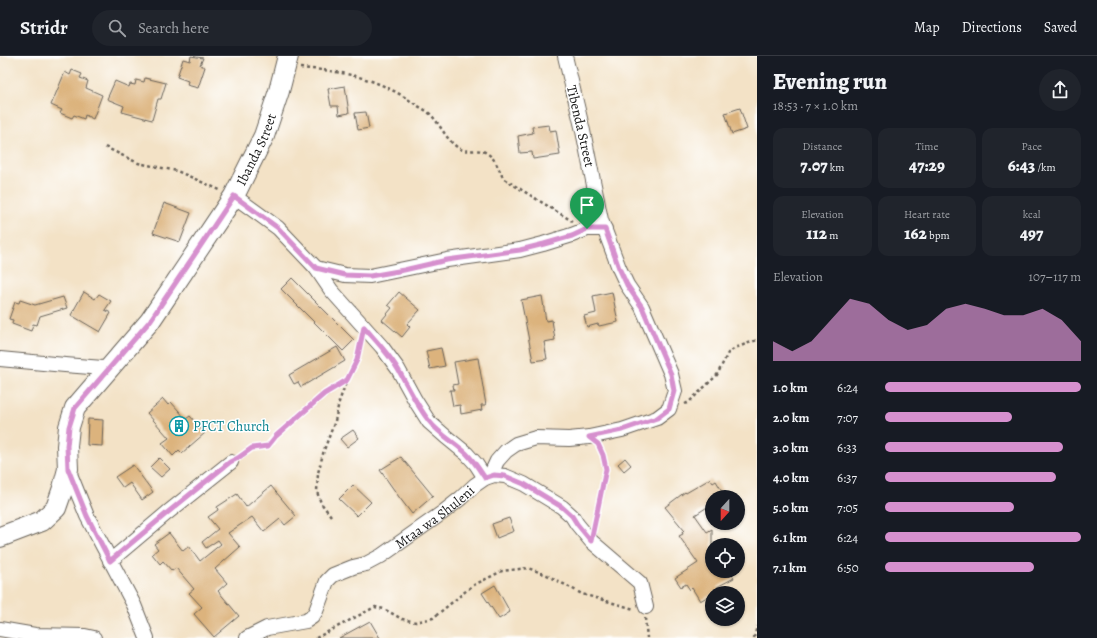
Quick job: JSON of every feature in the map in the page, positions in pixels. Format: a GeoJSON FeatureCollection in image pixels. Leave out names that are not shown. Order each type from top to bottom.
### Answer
{"type":"FeatureCollection","features":[{"type":"Feature","properties":{"kind":"street","name":"Tibenda Street"},"geometry":{"type":"LineString","coordinates":[[565,56],[583,131],[601,220],[619,268],[627,285],[642,307],[671,374],[674,391],[669,409]]}},
{"type":"Feature","properties":{"kind":"street","name":"Ibanda Street"},"geometry":{"type":"LineString","coordinates":[[0,537],[42,521],[56,508],[68,469],[67,446],[69,427],[75,408],[150,321],[234,196],[264,136],[279,91],[286,61]]}},
{"type":"Feature","properties":{"kind":"street"},"geometry":{"type":"LineString","coordinates":[[234,196],[278,228],[316,268],[331,290],[382,347],[398,369],[429,422],[466,454],[488,477]]}},
{"type":"Feature","properties":{"kind":"street"},"geometry":{"type":"LineString","coordinates":[[316,268],[345,275],[370,276],[447,260],[520,250],[572,236],[587,229],[605,229]]}},
{"type":"Feature","properties":{"kind":"street"},"geometry":{"type":"LineString","coordinates":[[0,359],[102,368],[108,371]]}},
{"type":"Feature","properties":{"kind":"street"},"geometry":{"type":"LineString","coordinates":[[488,477],[497,461],[506,451],[516,444],[536,438],[569,439],[589,437],[622,430],[657,418],[669,409]]}},
{"type":"Feature","properties":{"kind":"street"},"geometry":{"type":"LineString","coordinates":[[110,561],[230,462]]}},
{"type":"Feature","properties":{"kind":"street"},"geometry":{"type":"LineString","coordinates":[[68,469],[87,516],[134,605],[147,638]]}},
{"type":"Feature","properties":{"kind":"street"},"geometry":{"type":"LineString","coordinates":[[488,477],[494,475],[505,476],[524,484],[562,507],[572,516],[591,541],[640,583],[646,607]]}},
{"type":"Feature","properties":{"kind":"street","name":"Mtaa wa Shuleni"},"geometry":{"type":"LineString","coordinates":[[247,638],[267,628],[306,621],[312,617],[316,611],[328,581],[333,576],[353,567],[366,564],[381,556],[442,513],[461,498],[474,485],[488,477]]}},
{"type":"Feature","properties":{"kind":"street"},"geometry":{"type":"LineString","coordinates":[[0,630],[35,635],[85,636],[94,638]]}},
{"type":"Feature","properties":{"kind":"path"},"geometry":{"type":"LineString","coordinates":[[286,61],[364,78],[391,89],[432,116],[450,142],[461,150],[469,152],[476,150],[488,153],[504,179],[587,229]]}},
{"type":"Feature","properties":{"kind":"path"},"geometry":{"type":"LineString","coordinates":[[105,148],[138,163],[177,171],[234,196]]}},
{"type":"Feature","properties":{"kind":"path"},"geometry":{"type":"LineString","coordinates":[[330,516],[322,503],[318,492],[318,473],[324,450],[335,420],[339,402],[347,380],[357,360],[364,327]]}},
{"type":"Feature","properties":{"kind":"path"},"geometry":{"type":"LineString","coordinates":[[669,409],[689,402],[713,380],[721,370],[728,353],[735,348],[757,340]]}},
{"type":"Feature","properties":{"kind":"path"},"geometry":{"type":"LineString","coordinates":[[230,462],[252,448],[268,446],[282,431],[324,394],[347,380]]}},
{"type":"Feature","properties":{"kind":"path"},"geometry":{"type":"LineString","coordinates":[[589,437],[598,444],[603,455],[606,469],[591,541]]}},
{"type":"Feature","properties":{"kind":"path"},"geometry":{"type":"LineString","coordinates":[[316,638],[375,607],[384,608],[402,619],[416,622],[433,618],[472,586],[502,571],[528,568],[547,575],[582,594],[633,610],[646,607],[647,638]]}},
{"type":"Feature","properties":{"kind":"path"},"geometry":{"type":"LineString","coordinates":[[754,638],[757,626]]}},
{"type":"Feature","properties":{"kind":"building"},"geometry":{"type":"Polygon","coordinates":[[[191,56],[203,58],[200,65],[205,67],[198,88],[187,85],[188,81],[177,77],[183,59],[190,61],[191,56]]]}},
{"type":"Feature","properties":{"kind":"building"},"geometry":{"type":"Polygon","coordinates":[[[72,70],[82,74],[80,78],[88,81],[86,88],[102,95],[93,119],[85,115],[84,119],[74,115],[72,118],[60,113],[62,110],[51,105],[65,72],[70,75],[72,70]]]}},
{"type":"Feature","properties":{"kind":"building"},"geometry":{"type":"Polygon","coordinates":[[[145,78],[166,83],[161,99],[158,99],[152,120],[122,112],[124,106],[107,99],[115,81],[129,87],[130,84],[135,85],[136,80],[144,82],[145,78]]]}},
{"type":"Feature","properties":{"kind":"building"},"geometry":{"type":"Polygon","coordinates":[[[345,86],[349,113],[339,115],[338,106],[331,106],[328,89],[345,86]]]}},
{"type":"Feature","properties":{"kind":"building"},"geometry":{"type":"Polygon","coordinates":[[[740,108],[747,129],[732,134],[725,113],[740,108]]]}},
{"type":"Feature","properties":{"kind":"building"},"geometry":{"type":"Polygon","coordinates":[[[366,112],[369,128],[358,130],[355,113],[366,112]]]}},
{"type":"Feature","properties":{"kind":"building"},"geometry":{"type":"Polygon","coordinates":[[[549,125],[550,131],[556,130],[560,155],[533,159],[532,152],[520,153],[518,136],[533,133],[532,127],[549,125]]]}},
{"type":"Feature","properties":{"kind":"building"},"geometry":{"type":"Polygon","coordinates":[[[164,203],[191,213],[180,242],[153,233],[164,203]]]}},
{"type":"Feature","properties":{"kind":"building"},"geometry":{"type":"Polygon","coordinates":[[[292,278],[354,340],[343,351],[281,289],[292,278]]]}},
{"type":"Feature","properties":{"kind":"building"},"geometry":{"type":"Polygon","coordinates":[[[84,292],[95,299],[99,294],[111,301],[105,310],[111,313],[100,332],[71,315],[84,292]]]}},
{"type":"Feature","properties":{"kind":"building"},"geometry":{"type":"Polygon","coordinates":[[[399,292],[420,310],[407,324],[410,327],[402,337],[382,320],[392,308],[388,305],[399,292]]]}},
{"type":"Feature","properties":{"kind":"building"},"geometry":{"type":"Polygon","coordinates":[[[612,292],[618,322],[599,326],[598,324],[587,327],[584,316],[596,313],[593,296],[612,292]]]}},
{"type":"Feature","properties":{"kind":"building"},"geometry":{"type":"Polygon","coordinates":[[[542,296],[546,321],[552,320],[555,340],[544,342],[547,359],[533,361],[521,300],[542,296]]]}},
{"type":"Feature","properties":{"kind":"building"},"geometry":{"type":"Polygon","coordinates":[[[63,297],[67,308],[40,316],[37,325],[33,324],[31,331],[12,324],[13,320],[9,319],[15,302],[19,303],[20,300],[35,305],[63,297]]]}},
{"type":"Feature","properties":{"kind":"building"},"geometry":{"type":"Polygon","coordinates":[[[337,347],[345,361],[301,387],[298,382],[294,384],[289,375],[337,347]]]}},
{"type":"Feature","properties":{"kind":"building"},"geometry":{"type":"Polygon","coordinates":[[[441,348],[445,366],[430,369],[426,351],[441,348]]]}},
{"type":"Feature","properties":{"kind":"building"},"geometry":{"type":"Polygon","coordinates":[[[478,358],[486,405],[481,405],[482,410],[461,414],[460,405],[453,406],[450,390],[454,390],[453,385],[458,384],[454,362],[478,358]]]}},
{"type":"Feature","properties":{"kind":"building","name":"PFCT Church"},"geometry":{"type":"Polygon","coordinates":[[[163,399],[168,405],[171,402],[186,419],[190,416],[205,433],[182,453],[179,450],[173,456],[162,443],[169,438],[147,413],[163,399]]]}},
{"type":"Feature","properties":{"kind":"building"},"geometry":{"type":"Polygon","coordinates":[[[88,419],[103,420],[102,446],[87,445],[88,419]]]}},
{"type":"Feature","properties":{"kind":"building"},"geometry":{"type":"Polygon","coordinates":[[[353,430],[359,438],[347,447],[340,439],[353,430]]]}},
{"type":"Feature","properties":{"kind":"building"},"geometry":{"type":"Polygon","coordinates":[[[401,457],[433,496],[412,514],[380,470],[401,457]]]}},
{"type":"Feature","properties":{"kind":"building"},"geometry":{"type":"Polygon","coordinates":[[[159,458],[170,469],[161,477],[150,467],[159,458]]]}},
{"type":"Feature","properties":{"kind":"building"},"geometry":{"type":"Polygon","coordinates":[[[625,458],[631,465],[624,471],[618,464],[625,458]]]}},
{"type":"Feature","properties":{"kind":"building"},"geometry":{"type":"Polygon","coordinates":[[[133,465],[153,492],[142,500],[130,483],[123,488],[115,477],[133,465]]]}},
{"type":"Feature","properties":{"kind":"building"},"geometry":{"type":"Polygon","coordinates":[[[710,479],[713,483],[716,481],[722,490],[705,490],[705,509],[695,515],[707,532],[712,530],[712,538],[705,538],[705,578],[734,578],[719,586],[705,586],[705,598],[700,601],[692,588],[690,590],[686,584],[681,587],[675,578],[698,563],[679,536],[683,534],[682,532],[684,530],[665,507],[685,492],[686,493],[710,479]]]}},
{"type":"Feature","properties":{"kind":"building"},"geometry":{"type":"Polygon","coordinates":[[[353,485],[371,502],[357,516],[339,499],[353,485]]]}},
{"type":"Feature","properties":{"kind":"building"},"geometry":{"type":"Polygon","coordinates":[[[271,486],[296,516],[285,525],[280,519],[264,532],[252,517],[228,533],[240,547],[215,569],[227,583],[218,591],[239,616],[214,637],[194,614],[202,607],[189,593],[194,589],[176,568],[172,571],[163,561],[160,564],[152,554],[158,549],[154,544],[169,533],[183,551],[189,546],[200,561],[221,544],[218,540],[206,548],[202,542],[218,529],[208,517],[218,510],[217,507],[237,494],[246,507],[271,486]]]}},
{"type":"Feature","properties":{"kind":"building"},"geometry":{"type":"Polygon","coordinates":[[[509,518],[514,531],[497,538],[492,524],[509,518]]]}},
{"type":"Feature","properties":{"kind":"building"},"geometry":{"type":"Polygon","coordinates":[[[495,585],[510,612],[499,619],[482,593],[495,585]]]}},
{"type":"Feature","properties":{"kind":"building"},"geometry":{"type":"Polygon","coordinates":[[[370,621],[380,638],[339,638],[370,621]]]}},
{"type":"Feature","properties":{"kind":"place","name":"PFCT Church"},"geometry":{"type":"Point","coordinates":[179,426]}},
{"type":"Feature","properties":{"kind":"route"},"geometry":{"type":"LineString","coordinates":[[234,196],[278,228],[316,268],[345,275],[370,276],[447,260],[520,250],[572,236],[587,229],[605,229],[619,268],[627,285],[642,307],[671,374],[674,391],[669,409],[657,418],[622,430],[589,437],[598,444],[603,455],[606,469],[591,541],[572,516],[562,507],[541,496],[524,484],[505,476],[494,475],[485,478],[476,464],[466,454],[429,422],[398,369],[382,347],[364,327],[357,360],[347,380],[324,394],[301,416],[276,436],[268,446],[252,448],[230,462],[110,561],[87,516],[68,469],[67,446],[69,427],[75,408],[150,321],[234,196]]}}]}
